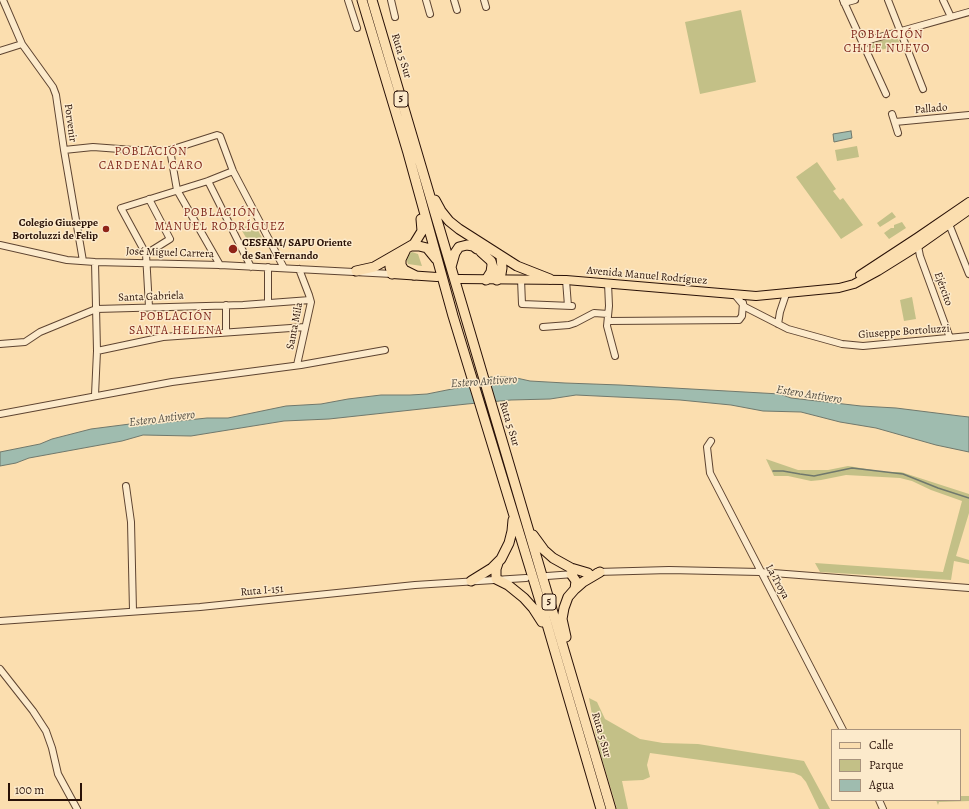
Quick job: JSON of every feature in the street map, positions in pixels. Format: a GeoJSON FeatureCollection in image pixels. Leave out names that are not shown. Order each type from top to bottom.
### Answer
{"type":"FeatureCollection","features":[{"type":"Feature","properties":{"kind":"highway","name":"Ruta 5 Sur"},"geometry":{"type":"LineString","coordinates":[[362,0],[408,153],[453,316],[601,809]]}},
{"type":"Feature","properties":{"kind":"highway","name":"Ruta 5 Sur"},"geometry":{"type":"LineString","coordinates":[[372,0],[450,269],[611,809]]}},
{"type":"Feature","properties":{"kind":"highway"},"geometry":{"type":"LineString","coordinates":[[356,271],[398,257],[419,238],[423,228],[408,153]]}},
{"type":"Feature","properties":{"kind":"highway"},"geometry":{"type":"LineString","coordinates":[[423,173],[441,211],[449,221],[501,257],[522,269],[550,279]]}},
{"type":"Feature","properties":{"kind":"highway"},"geometry":{"type":"LineString","coordinates":[[450,269],[455,253],[459,247],[467,245],[473,246],[492,264],[497,280]]}},
{"type":"Feature","properties":{"kind":"highway"},"geometry":{"type":"LineString","coordinates":[[408,248],[422,246],[427,248],[432,252],[439,263]]}},
{"type":"Feature","properties":{"kind":"highway"},"geometry":{"type":"LineString","coordinates":[[392,274],[397,268],[398,257]]}},
{"type":"Feature","properties":{"kind":"highway"},"geometry":{"type":"LineString","coordinates":[[398,257],[404,270],[414,275]]}},
{"type":"Feature","properties":{"kind":"highway"},"geometry":{"type":"LineString","coordinates":[[497,280],[501,274],[501,257]]}},
{"type":"Feature","properties":{"kind":"highway"},"geometry":{"type":"LineString","coordinates":[[486,280],[491,272],[492,264]]}},
{"type":"Feature","properties":{"kind":"highway"},"geometry":{"type":"LineString","coordinates":[[512,510],[513,524],[511,537],[507,549],[498,563],[496,569],[496,579],[514,589],[529,602],[541,619],[551,639]]}},
{"type":"Feature","properties":{"kind":"highway"},"geometry":{"type":"LineString","coordinates":[[523,515],[540,545],[548,555],[563,564],[588,573]]}},
{"type":"Feature","properties":{"kind":"highway"},"geometry":{"type":"LineString","coordinates":[[471,581],[498,563]]}},
{"type":"Feature","properties":{"kind":"highway"},"geometry":{"type":"LineString","coordinates":[[576,690],[573,668],[562,619],[566,602],[575,588],[600,572]]}},
{"type":"Feature","properties":{"kind":"highway"},"geometry":{"type":"LineString","coordinates":[[570,574],[576,581],[575,588]]}},
{"type":"Feature","properties":{"kind":"main road","name":"Avenida Manuel Rodríguez"},"geometry":{"type":"LineString","coordinates":[[459,279],[566,280],[735,295],[744,299],[844,287],[860,281],[918,246],[945,225],[969,202]]}},
{"type":"Feature","properties":{"kind":"main road","name":"Avenida Manuel Rodríguez"},"geometry":{"type":"LineString","coordinates":[[832,288],[860,275],[969,210]]}},
{"type":"Feature","properties":{"kind":"main road","name":"José Miguel Carrera"},"geometry":{"type":"LineString","coordinates":[[392,274],[437,277]]}},
{"type":"Feature","properties":{"kind":"street","name":"Porvenir"},"geometry":{"type":"LineString","coordinates":[[3,0],[22,44],[56,92],[64,150],[83,261]]}},
{"type":"Feature","properties":{"kind":"street"},"geometry":{"type":"LineString","coordinates":[[348,0],[356,28]]}},
{"type":"Feature","properties":{"kind":"street"},"geometry":{"type":"LineString","coordinates":[[391,0],[395,17]]}},
{"type":"Feature","properties":{"kind":"street"},"geometry":{"type":"LineString","coordinates":[[426,0],[430,14]]}},
{"type":"Feature","properties":{"kind":"street"},"geometry":{"type":"LineString","coordinates":[[454,0],[457,10]]}},
{"type":"Feature","properties":{"kind":"street"},"geometry":{"type":"LineString","coordinates":[[484,0],[486,7]]}},
{"type":"Feature","properties":{"kind":"street"},"geometry":{"type":"LineString","coordinates":[[855,0],[843,2],[886,94]]}},
{"type":"Feature","properties":{"kind":"street"},"geometry":{"type":"LineString","coordinates":[[888,0],[923,89]]}},
{"type":"Feature","properties":{"kind":"street"},"geometry":{"type":"LineString","coordinates":[[943,0],[951,17]]}},
{"type":"Feature","properties":{"kind":"street"},"geometry":{"type":"LineString","coordinates":[[862,42],[969,12]]}},
{"type":"Feature","properties":{"kind":"street"},"geometry":{"type":"LineString","coordinates":[[0,51],[22,44]]}},
{"type":"Feature","properties":{"kind":"street"},"geometry":{"type":"LineString","coordinates":[[892,114],[898,133]]}},
{"type":"Feature","properties":{"kind":"street","name":"Pallado"},"geometry":{"type":"LineString","coordinates":[[894,122],[969,115]]}},
{"type":"Feature","properties":{"kind":"street"},"geometry":{"type":"LineString","coordinates":[[64,150],[93,146],[133,150],[170,150],[217,135],[220,136],[233,171],[284,268]]}},
{"type":"Feature","properties":{"kind":"street"},"geometry":{"type":"LineString","coordinates":[[170,150],[177,190],[220,265]]}},
{"type":"Feature","properties":{"kind":"street"},"geometry":{"type":"LineString","coordinates":[[149,307],[146,254],[122,208],[208,181],[233,171]]}},
{"type":"Feature","properties":{"kind":"street"},"geometry":{"type":"LineString","coordinates":[[208,181],[251,267]]}},
{"type":"Feature","properties":{"kind":"street"},"geometry":{"type":"LineString","coordinates":[[146,254],[170,239],[149,199]]}},
{"type":"Feature","properties":{"kind":"street"},"geometry":{"type":"LineString","coordinates":[[945,225],[969,274]]}},
{"type":"Feature","properties":{"kind":"street","name":"José Miguel Carrera"},"geometry":{"type":"LineString","coordinates":[[0,245],[67,260],[220,265],[392,274]]}},
{"type":"Feature","properties":{"kind":"street","name":"Ejército"},"geometry":{"type":"LineString","coordinates":[[918,246],[920,256],[950,338]]}},
{"type":"Feature","properties":{"kind":"street"},"geometry":{"type":"LineString","coordinates":[[95,262],[97,351],[95,396]]}},
{"type":"Feature","properties":{"kind":"street"},"geometry":{"type":"LineString","coordinates":[[268,268],[268,303]]}},
{"type":"Feature","properties":{"kind":"street","name":"Santa Mila"},"geometry":{"type":"LineString","coordinates":[[297,365],[310,300],[299,269]]}},
{"type":"Feature","properties":{"kind":"street"},"geometry":{"type":"LineString","coordinates":[[521,279],[522,304],[570,306],[566,280]]}},
{"type":"Feature","properties":{"kind":"street"},"geometry":{"type":"LineString","coordinates":[[608,283],[607,330],[615,356]]}},
{"type":"Feature","properties":{"kind":"street"},"geometry":{"type":"LineString","coordinates":[[778,324],[786,294]]}},
{"type":"Feature","properties":{"kind":"street"},"geometry":{"type":"LineString","coordinates":[[608,321],[739,320],[742,316],[744,299]]}},
{"type":"Feature","properties":{"kind":"street","name":"Giuseppe Bortoluzzi"},"geometry":{"type":"LineString","coordinates":[[744,299],[752,310],[788,329],[842,344],[858,346],[969,336]]}},
{"type":"Feature","properties":{"kind":"street","name":"Santa Gabriela"},"geometry":{"type":"LineString","coordinates":[[0,344],[25,342],[45,330],[96,309],[226,305],[310,300]]}},
{"type":"Feature","properties":{"kind":"street"},"geometry":{"type":"LineString","coordinates":[[226,305],[226,332]]}},
{"type":"Feature","properties":{"kind":"street"},"geometry":{"type":"LineString","coordinates":[[543,327],[569,325],[594,313],[608,314]]}},
{"type":"Feature","properties":{"kind":"street"},"geometry":{"type":"LineString","coordinates":[[97,351],[155,338],[305,327]]}},
{"type":"Feature","properties":{"kind":"street"},"geometry":{"type":"LineString","coordinates":[[0,414],[172,382],[297,365],[385,350]]}},
{"type":"Feature","properties":{"kind":"street","name":"La Troya"},"geometry":{"type":"LineString","coordinates":[[711,441],[707,447],[710,473],[842,729]]}},
{"type":"Feature","properties":{"kind":"street"},"geometry":{"type":"LineString","coordinates":[[126,486],[131,522],[133,611]]}},
{"type":"Feature","properties":{"kind":"street"},"geometry":{"type":"LineString","coordinates":[[547,576],[600,572],[670,570],[760,572],[969,588]]}},
{"type":"Feature","properties":{"kind":"street","name":"Ruta I-151"},"geometry":{"type":"LineString","coordinates":[[0,621],[229,604],[415,585],[526,578]]}},
{"type":"Feature","properties":{"kind":"street"},"geometry":{"type":"LineString","coordinates":[[0,669],[33,711],[46,731],[52,748],[58,774],[77,809]]}},
{"type":"Feature","properties":{"kind":"green space"},"geometry":{"type":"Polygon","coordinates":[[[741,10],[756,82],[700,94],[685,22],[741,10]]]}},
{"type":"Feature","properties":{"kind":"green space"},"geometry":{"type":"Polygon","coordinates":[[[897,37],[900,44],[872,53],[867,44],[897,37]]]}},
{"type":"Feature","properties":{"kind":"green space"},"geometry":{"type":"Polygon","coordinates":[[[857,146],[859,157],[837,161],[835,150],[857,146]]]}},
{"type":"Feature","properties":{"kind":"green space"},"geometry":{"type":"Polygon","coordinates":[[[817,162],[836,189],[833,191],[840,200],[843,198],[863,225],[841,239],[796,177],[817,162]]]}},
{"type":"Feature","properties":{"kind":"green space"},"geometry":{"type":"Polygon","coordinates":[[[892,212],[896,217],[880,227],[877,223],[892,212]]]}},
{"type":"Feature","properties":{"kind":"green space"},"geometry":{"type":"Polygon","coordinates":[[[253,222],[264,241],[252,248],[241,229],[253,222]]]}},
{"type":"Feature","properties":{"kind":"green space"},"geometry":{"type":"Polygon","coordinates":[[[902,222],[906,228],[889,239],[884,233],[891,228],[894,228],[894,225],[902,222]]]}},
{"type":"Feature","properties":{"kind":"green space"},"geometry":{"type":"Polygon","coordinates":[[[412,252],[418,254],[422,266],[408,264],[406,258],[412,252]]]}},
{"type":"Feature","properties":{"kind":"green space"},"geometry":{"type":"Polygon","coordinates":[[[912,297],[916,319],[904,321],[900,300],[912,297]]]}},
{"type":"Feature","properties":{"kind":"green space"},"geometry":{"type":"Polygon","coordinates":[[[766,459],[798,470],[828,470],[848,466],[885,472],[901,472],[969,494],[969,513],[956,556],[969,560],[969,564],[954,561],[951,580],[820,572],[815,563],[943,572],[962,501],[931,490],[912,481],[900,478],[846,475],[811,481],[788,476],[774,476],[766,459]]]}},
{"type":"Feature","properties":{"kind":"green space"},"geometry":{"type":"Polygon","coordinates":[[[589,698],[597,702],[605,719],[640,739],[663,743],[698,744],[804,761],[830,809],[819,809],[806,782],[801,776],[794,773],[650,753],[647,765],[650,777],[643,780],[622,781],[628,809],[617,809],[597,742],[589,698]]]}},
{"type":"Feature","properties":{"kind":"green space"},"geometry":{"type":"Polygon","coordinates":[[[961,796],[969,796],[969,801],[939,802],[938,805],[936,801],[961,801],[961,796]]]}},
{"type":"Feature","properties":{"kind":"water"},"geometry":{"type":"Polygon","coordinates":[[[851,131],[852,138],[834,142],[833,134],[851,131]]]}},
{"type":"Feature","properties":{"kind":"water","name":"Estero Antivero"},"geometry":{"type":"Polygon","coordinates":[[[491,377],[512,377],[530,381],[780,394],[791,398],[861,406],[896,408],[969,417],[969,452],[936,445],[876,428],[840,422],[801,412],[763,411],[731,405],[680,400],[576,395],[550,399],[511,400],[467,404],[329,419],[284,421],[191,436],[143,435],[122,441],[29,458],[16,463],[0,466],[0,452],[40,444],[52,439],[91,429],[130,424],[150,424],[207,418],[228,418],[286,406],[321,404],[381,395],[427,394],[467,386],[491,377]]]}},
{"type":"Feature","properties":{"kind":"waterway"},"geometry":{"type":"LineString","coordinates":[[773,471],[783,471],[814,476],[852,468],[903,474],[969,498]]}},
{"type":"Feature","properties":{"kind":"place","name":"Colegio Giuseppe Bortoluzzi de Felip"},"geometry":{"type":"Point","coordinates":[106,229]}},
{"type":"Feature","properties":{"kind":"place","name":"CESFAM/ SAPU Oriente de San Fernando"},"geometry":{"type":"Point","coordinates":[233,249]}},
{"type":"Feature","properties":{"kind":"district","name":"POBLACIÓN CHILE NUEVO"},"geometry":{"type":"Point","coordinates":[887,42]}},
{"type":"Feature","properties":{"kind":"district","name":"POBLACIÓN CARDENAL CARO"},"geometry":{"type":"Point","coordinates":[151,159]}},
{"type":"Feature","properties":{"kind":"district","name":"POBLACIÓN MANUEL RODRÍGUEZ"},"geometry":{"type":"Point","coordinates":[220,220]}},
{"type":"Feature","properties":{"kind":"district","name":"POBLACIÓN SANTA HELENA"},"geometry":{"type":"Point","coordinates":[176,324]}}]}
